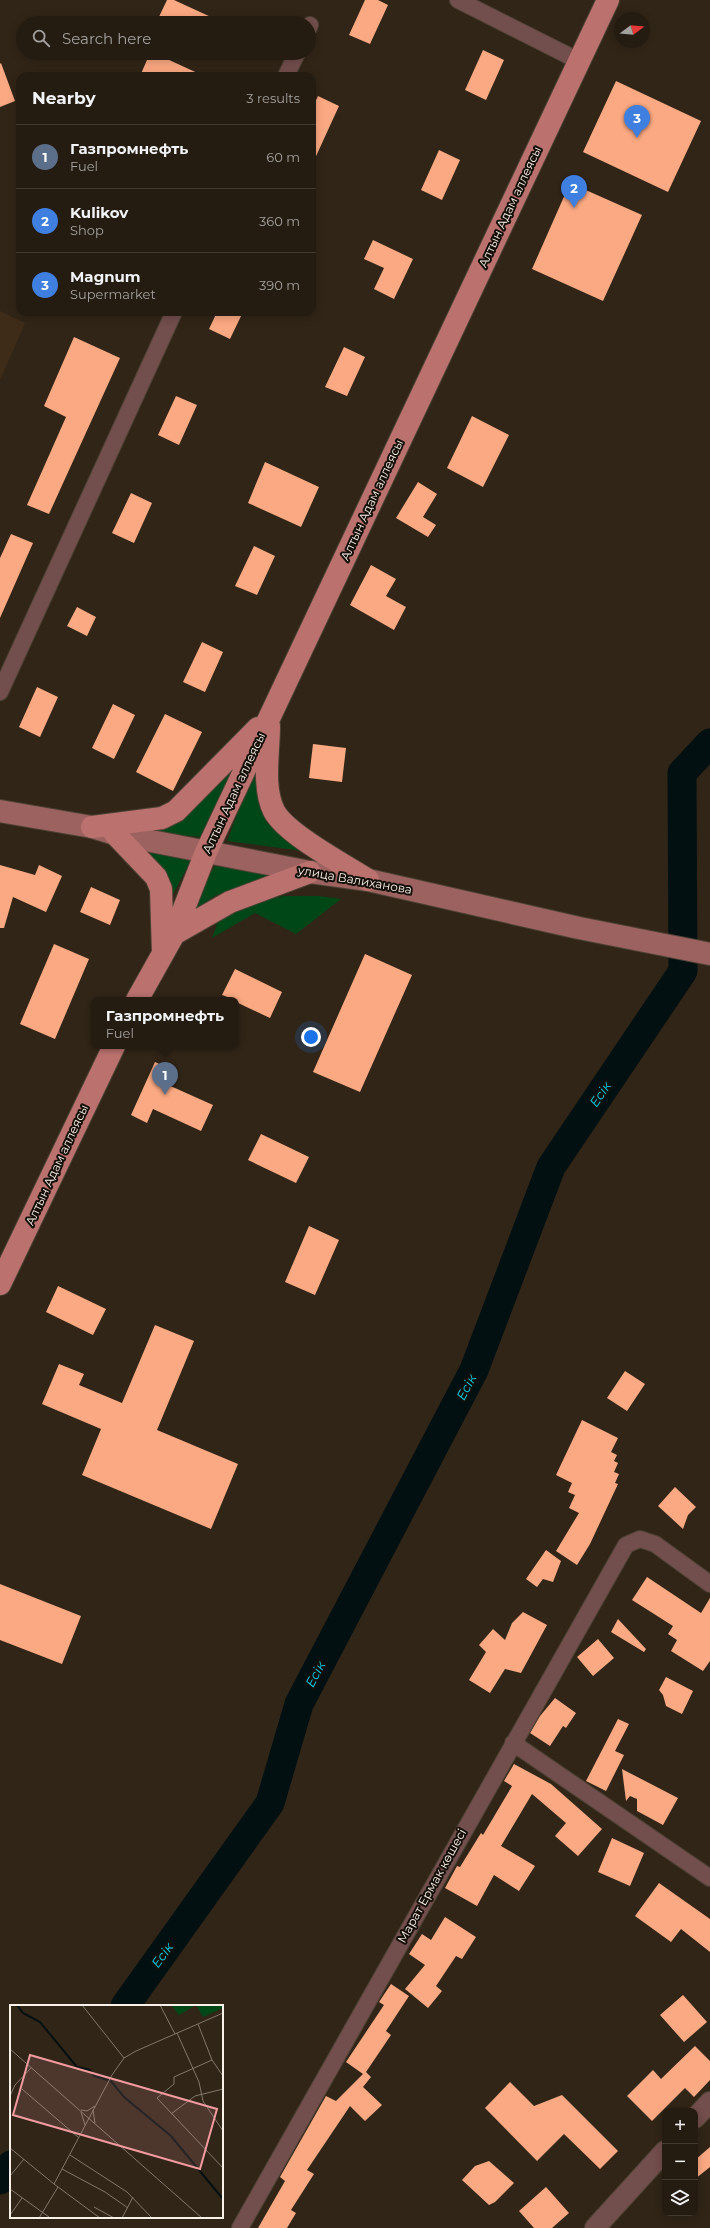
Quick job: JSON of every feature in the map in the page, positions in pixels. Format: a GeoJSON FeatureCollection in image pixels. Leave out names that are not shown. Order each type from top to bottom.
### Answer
{"type":"FeatureCollection","features":[{"type":"Feature","properties":{"kind":"main road","name":"Алтын Адам аллеясы"},"geometry":{"type":"LineString","coordinates":[[139,997],[174,934],[206,852],[608,0]]}},
{"type":"Feature","properties":{"kind":"main road"},"geometry":{"type":"LineString","coordinates":[[92,827],[162,818],[176,811],[269,718]]}},
{"type":"Feature","properties":{"kind":"main road"},"geometry":{"type":"LineString","coordinates":[[269,718],[268,788],[274,811],[288,828],[368,880]]}},
{"type":"Feature","properties":{"kind":"main road","name":"улица Валиханова"},"geometry":{"type":"LineString","coordinates":[[0,811],[92,827],[115,834],[310,872],[368,880],[578,928],[710,954]]}},
{"type":"Feature","properties":{"kind":"main road"},"geometry":{"type":"LineString","coordinates":[[115,834],[157,880],[161,889],[163,956]]}},
{"type":"Feature","properties":{"kind":"main road"},"geometry":{"type":"LineString","coordinates":[[174,934],[230,902],[310,872]]}},
{"type":"Feature","properties":{"kind":"main road","name":"Алтын Адам аллеясы"},"geometry":{"type":"LineString","coordinates":[[0,1284],[113,1049]]}},
{"type":"Feature","properties":{"kind":"street"},"geometry":{"type":"LineString","coordinates":[[458,0],[579,61]]}},
{"type":"Feature","properties":{"kind":"street"},"geometry":{"type":"LineString","coordinates":[[288,72],[294,60]]}},
{"type":"Feature","properties":{"kind":"street"},"geometry":{"type":"LineString","coordinates":[[0,692],[172,316]]}},
{"type":"Feature","properties":{"kind":"street","name":"Марат Ермак көшесі"},"geometry":{"type":"LineString","coordinates":[[240,2228],[626,1545],[640,1539],[655,1544],[710,1584]]}},
{"type":"Feature","properties":{"kind":"street"},"geometry":{"type":"LineString","coordinates":[[513,1743],[710,1878]]}},
{"type":"Feature","properties":{"kind":"street"},"geometry":{"type":"LineString","coordinates":[[698,2115],[710,2102]]}},
{"type":"Feature","properties":{"kind":"street"},"geometry":{"type":"LineString","coordinates":[[595,2228],[662,2154]]}},
{"type":"Feature","properties":{"kind":"shaded area"},"geometry":{"type":"Polygon","coordinates":[[[0,311],[25,323],[0,380],[0,311]]]}},
{"type":"Feature","properties":{"kind":"green space"},"geometry":{"type":"Polygon","coordinates":[[[261,751],[266,822],[284,838],[310,852],[227,841],[261,751]]]}},
{"type":"Feature","properties":{"kind":"green space"},"geometry":{"type":"Polygon","coordinates":[[[233,771],[202,837],[132,831],[208,791],[233,771]]]}},
{"type":"Feature","properties":{"kind":"green space"},"geometry":{"type":"Polygon","coordinates":[[[138,845],[192,858],[166,908],[138,845]]]}},
{"type":"Feature","properties":{"kind":"green space"},"geometry":{"type":"Polygon","coordinates":[[[215,866],[294,875],[216,895],[183,918],[215,866]]]}},
{"type":"Feature","properties":{"kind":"green space"},"geometry":{"type":"Polygon","coordinates":[[[285,896],[319,896],[341,899],[296,934],[255,913],[212,938],[221,913],[258,900],[285,896]]]}},
{"type":"Feature","properties":{"kind":"building"},"geometry":{"type":"Polygon","coordinates":[[[167,0],[174,0],[209,16],[159,16],[167,0]]]}},
{"type":"Feature","properties":{"kind":"building"},"geometry":{"type":"Polygon","coordinates":[[[365,0],[378,0],[388,5],[370,44],[349,35],[365,0]]]}},
{"type":"Feature","properties":{"kind":"building"},"geometry":{"type":"Polygon","coordinates":[[[483,50],[504,60],[486,100],[465,90],[483,50]]]}},
{"type":"Feature","properties":{"kind":"building"},"geometry":{"type":"Polygon","coordinates":[[[147,60],[169,60],[195,72],[142,72],[147,60]]]}},
{"type":"Feature","properties":{"kind":"building"},"geometry":{"type":"Polygon","coordinates":[[[1,63],[15,101],[0,107],[0,64],[1,63]]]}},
{"type":"Feature","properties":{"kind":"building"},"geometry":{"type":"Polygon","coordinates":[[[616,81],[701,121],[668,192],[583,152],[616,81]]]}},
{"type":"Feature","properties":{"kind":"building"},"geometry":{"type":"Polygon","coordinates":[[[318,96],[339,106],[316,156],[316,100],[318,96]]]}},
{"type":"Feature","properties":{"kind":"building"},"geometry":{"type":"Polygon","coordinates":[[[439,150],[460,160],[442,200],[421,190],[439,150]]]}},
{"type":"Feature","properties":{"kind":"building"},"geometry":{"type":"Polygon","coordinates":[[[570,183],[642,215],[603,301],[532,269],[570,183]]]}},
{"type":"Feature","properties":{"kind":"building"},"geometry":{"type":"Polygon","coordinates":[[[373,240],[413,259],[394,299],[374,289],[384,268],[364,259],[373,240]]]}},
{"type":"Feature","properties":{"kind":"building"},"geometry":{"type":"Polygon","coordinates":[[[215,316],[241,316],[230,339],[209,329],[215,316]]]}},
{"type":"Feature","properties":{"kind":"building"},"geometry":{"type":"Polygon","coordinates":[[[74,337],[120,358],[49,514],[27,505],[66,417],[44,406],[74,337]]]}},
{"type":"Feature","properties":{"kind":"building"},"geometry":{"type":"Polygon","coordinates":[[[344,347],[365,357],[347,396],[325,387],[344,347]]]}},
{"type":"Feature","properties":{"kind":"building"},"geometry":{"type":"Polygon","coordinates":[[[176,396],[197,405],[179,445],[158,435],[176,396]]]}},
{"type":"Feature","properties":{"kind":"building"},"geometry":{"type":"Polygon","coordinates":[[[472,416],[509,435],[483,487],[447,468],[472,416]]]}},
{"type":"Feature","properties":{"kind":"building"},"geometry":{"type":"Polygon","coordinates":[[[265,462],[319,487],[301,527],[248,503],[265,462]]]}},
{"type":"Feature","properties":{"kind":"building"},"geometry":{"type":"Polygon","coordinates":[[[418,482],[437,494],[423,517],[436,525],[428,537],[396,518],[418,482]]]}},
{"type":"Feature","properties":{"kind":"building"},"geometry":{"type":"Polygon","coordinates":[[[131,493],[152,503],[134,543],[112,533],[131,493]]]}},
{"type":"Feature","properties":{"kind":"building"},"geometry":{"type":"Polygon","coordinates":[[[11,534],[33,543],[0,618],[0,558],[11,534]]]}},
{"type":"Feature","properties":{"kind":"building"},"geometry":{"type":"Polygon","coordinates":[[[254,546],[275,556],[257,595],[235,586],[254,546]]]}},
{"type":"Feature","properties":{"kind":"building"},"geometry":{"type":"Polygon","coordinates":[[[371,565],[396,579],[386,596],[406,607],[394,630],[350,605],[371,565]]]}},
{"type":"Feature","properties":{"kind":"building"},"geometry":{"type":"Polygon","coordinates":[[[77,607],[96,617],[87,636],[67,626],[77,607]]]}},
{"type":"Feature","properties":{"kind":"building"},"geometry":{"type":"Polygon","coordinates":[[[202,642],[223,652],[205,692],[183,682],[202,642]]]}},
{"type":"Feature","properties":{"kind":"building"},"geometry":{"type":"Polygon","coordinates":[[[37,687],[58,697],[40,737],[19,727],[37,687]]]}},
{"type":"Feature","properties":{"kind":"building"},"geometry":{"type":"Polygon","coordinates":[[[113,704],[135,715],[114,759],[92,748],[113,704]]]}},
{"type":"Feature","properties":{"kind":"building"},"geometry":{"type":"Polygon","coordinates":[[[165,714],[202,732],[173,791],[136,772],[165,714]]]}},
{"type":"Feature","properties":{"kind":"building"},"geometry":{"type":"Polygon","coordinates":[[[313,744],[346,748],[342,782],[309,778],[313,744]]]}},
{"type":"Feature","properties":{"kind":"building"},"geometry":{"type":"Polygon","coordinates":[[[0,865],[35,875],[39,865],[62,876],[46,912],[13,897],[4,928],[0,928],[0,865]]]}},
{"type":"Feature","properties":{"kind":"building"},"geometry":{"type":"Polygon","coordinates":[[[91,887],[120,900],[110,925],[80,912],[91,887]]]}},
{"type":"Feature","properties":{"kind":"building"},"geometry":{"type":"Polygon","coordinates":[[[54,944],[89,959],[55,1039],[20,1024],[54,944]]]}},
{"type":"Feature","properties":{"kind":"building"},"geometry":{"type":"Polygon","coordinates":[[[365,954],[412,975],[360,1092],[313,1072],[365,954]]]}},
{"type":"Feature","properties":{"kind":"building"},"geometry":{"type":"Polygon","coordinates":[[[235,969],[282,992],[270,1018],[239,1003],[239,997],[228,997],[222,995],[235,969]]]}},
{"type":"Feature","properties":{"kind":"building"},"geometry":{"type":"Polygon","coordinates":[[[155,1062],[172,1070],[166,1084],[213,1105],[201,1131],[153,1109],[147,1123],[131,1115],[155,1062]]]}},
{"type":"Feature","properties":{"kind":"building"},"geometry":{"type":"Polygon","coordinates":[[[261,1134],[309,1157],[296,1183],[248,1160],[261,1134]]]}},
{"type":"Feature","properties":{"kind":"building"},"geometry":{"type":"Polygon","coordinates":[[[309,1226],[339,1240],[315,1295],[285,1282],[309,1226]]]}},
{"type":"Feature","properties":{"kind":"building"},"geometry":{"type":"Polygon","coordinates":[[[58,1286],[106,1309],[93,1335],[46,1312],[58,1286]]]}},
{"type":"Feature","properties":{"kind":"building"},"geometry":{"type":"Polygon","coordinates":[[[155,1325],[194,1341],[157,1430],[238,1464],[211,1529],[82,1475],[101,1429],[42,1404],[59,1364],[84,1374],[79,1385],[122,1403],[155,1325]]]}},
{"type":"Feature","properties":{"kind":"building"},"geometry":{"type":"Polygon","coordinates":[[[625,1371],[645,1384],[627,1411],[607,1398],[625,1371]]]}},
{"type":"Feature","properties":{"kind":"building"},"geometry":{"type":"Polygon","coordinates":[[[582,1420],[618,1438],[611,1452],[617,1455],[614,1461],[618,1463],[614,1472],[619,1474],[615,1483],[618,1484],[590,1544],[577,1565],[556,1551],[579,1513],[569,1508],[575,1495],[568,1492],[572,1483],[556,1475],[582,1420]]]}},
{"type":"Feature","properties":{"kind":"building"},"geometry":{"type":"Polygon","coordinates":[[[675,1487],[696,1507],[688,1515],[683,1529],[658,1506],[675,1487]]]}},
{"type":"Feature","properties":{"kind":"building"},"geometry":{"type":"Polygon","coordinates":[[[546,1550],[561,1561],[553,1582],[543,1579],[537,1587],[526,1579],[546,1550]]]}},
{"type":"Feature","properties":{"kind":"building"},"geometry":{"type":"Polygon","coordinates":[[[647,1577],[701,1613],[710,1598],[710,1661],[703,1671],[671,1651],[677,1640],[668,1634],[673,1626],[632,1600],[647,1577]]]}},
{"type":"Feature","properties":{"kind":"building"},"geometry":{"type":"Polygon","coordinates":[[[0,1584],[81,1616],[62,1664],[0,1640],[0,1584]]]}},
{"type":"Feature","properties":{"kind":"building"},"geometry":{"type":"Polygon","coordinates":[[[523,1612],[547,1625],[521,1673],[505,1669],[490,1693],[469,1680],[486,1652],[479,1645],[493,1629],[505,1640],[512,1623],[523,1612]]]}},
{"type":"Feature","properties":{"kind":"building"},"geometry":{"type":"Polygon","coordinates":[[[618,1619],[646,1649],[644,1652],[611,1632],[618,1619]]]}},
{"type":"Feature","properties":{"kind":"building"},"geometry":{"type":"Polygon","coordinates":[[[598,1639],[614,1658],[593,1676],[577,1657],[598,1639]]]}},
{"type":"Feature","properties":{"kind":"building"},"geometry":{"type":"Polygon","coordinates":[[[666,1677],[693,1691],[682,1714],[666,1706],[663,1695],[659,1690],[666,1677]]]}},
{"type":"Feature","properties":{"kind":"building"},"geometry":{"type":"Polygon","coordinates":[[[555,1698],[576,1713],[566,1728],[563,1726],[550,1746],[530,1733],[540,1716],[555,1698]]]}},
{"type":"Feature","properties":{"kind":"building"},"geometry":{"type":"Polygon","coordinates":[[[618,1719],[629,1724],[615,1751],[624,1755],[606,1791],[586,1781],[618,1719]]]}},
{"type":"Feature","properties":{"kind":"building"},"geometry":{"type":"Polygon","coordinates":[[[514,1764],[551,1784],[602,1829],[578,1856],[555,1836],[566,1823],[532,1794],[501,1846],[535,1866],[519,1891],[494,1875],[477,1906],[445,1888],[457,1866],[460,1867],[481,1833],[483,1835],[512,1786],[504,1781],[514,1764]]]}},
{"type":"Feature","properties":{"kind":"building"},"geometry":{"type":"Polygon","coordinates":[[[622,1769],[678,1798],[663,1825],[637,1811],[637,1799],[630,1796],[626,1801],[622,1769]]]}},
{"type":"Feature","properties":{"kind":"building"},"geometry":{"type":"Polygon","coordinates":[[[612,1838],[644,1853],[630,1886],[598,1872],[612,1838]]]}},
{"type":"Feature","properties":{"kind":"building"},"geometry":{"type":"Polygon","coordinates":[[[659,1883],[710,1919],[710,1952],[681,1929],[671,1942],[635,1916],[659,1883]]]}},
{"type":"Feature","properties":{"kind":"building"},"geometry":{"type":"Polygon","coordinates":[[[445,1917],[476,1937],[462,1959],[456,1956],[436,1986],[442,1991],[428,2008],[405,1989],[425,1965],[409,1954],[422,1934],[431,1940],[445,1917]]]}},
{"type":"Feature","properties":{"kind":"building"},"geometry":{"type":"Polygon","coordinates":[[[391,1984],[409,1996],[386,2031],[391,2035],[366,2072],[371,2077],[363,2087],[382,2105],[365,2121],[350,2106],[307,2170],[314,2174],[291,2210],[296,2213],[287,2228],[258,2228],[285,2181],[280,2177],[326,2096],[336,2101],[363,2074],[346,2062],[384,2005],[379,2002],[391,1984]]]}},
{"type":"Feature","properties":{"kind":"building"},"geometry":{"type":"Polygon","coordinates":[[[683,1995],[707,2022],[684,2042],[660,2015],[683,1995]]]}},
{"type":"Feature","properties":{"kind":"building"},"geometry":{"type":"Polygon","coordinates":[[[695,2046],[710,2061],[710,2080],[694,2097],[685,2088],[665,2108],[662,2108],[662,2111],[652,2121],[627,2096],[653,2070],[661,2079],[695,2046]]]}},
{"type":"Feature","properties":{"kind":"building"},"geometry":{"type":"Polygon","coordinates":[[[510,2082],[534,2106],[562,2095],[618,2151],[600,2169],[564,2134],[537,2161],[485,2108],[510,2082]]]}},
{"type":"Feature","properties":{"kind":"building"},"geometry":{"type":"Polygon","coordinates":[[[710,2147],[710,2167],[698,2177],[698,2157],[710,2147]]]}},
{"type":"Feature","properties":{"kind":"building"},"geometry":{"type":"Polygon","coordinates":[[[489,2161],[514,2183],[495,2202],[489,2205],[462,2180],[475,2166],[489,2161]]]}},
{"type":"Feature","properties":{"kind":"building"},"geometry":{"type":"Polygon","coordinates":[[[546,2187],[569,2213],[552,2228],[534,2228],[519,2211],[546,2187]]]}},
{"type":"Feature","properties":{"kind":"waterway","name":"Есік"},"geometry":{"type":"LineString","coordinates":[[126,2005],[270,1803],[299,1704],[474,1370],[551,1167],[683,971],[682,773],[710,743]]}},
{"type":"Feature","properties":{"kind":"waterway","name":"Есік"},"geometry":{"type":"LineString","coordinates":[[0,2180],[10,2166]]}},
{"type":"Feature","properties":{"kind":"place","name":"Magnum"},"geometry":{"type":"Point","coordinates":[637,138]}},
{"type":"Feature","properties":{"kind":"place","name":"Kulikov"},"geometry":{"type":"Point","coordinates":[574,208]}},
{"type":"Feature","properties":{"kind":"place","name":"Газпромнефть"},"geometry":{"type":"Point","coordinates":[165,1095]}}]}
